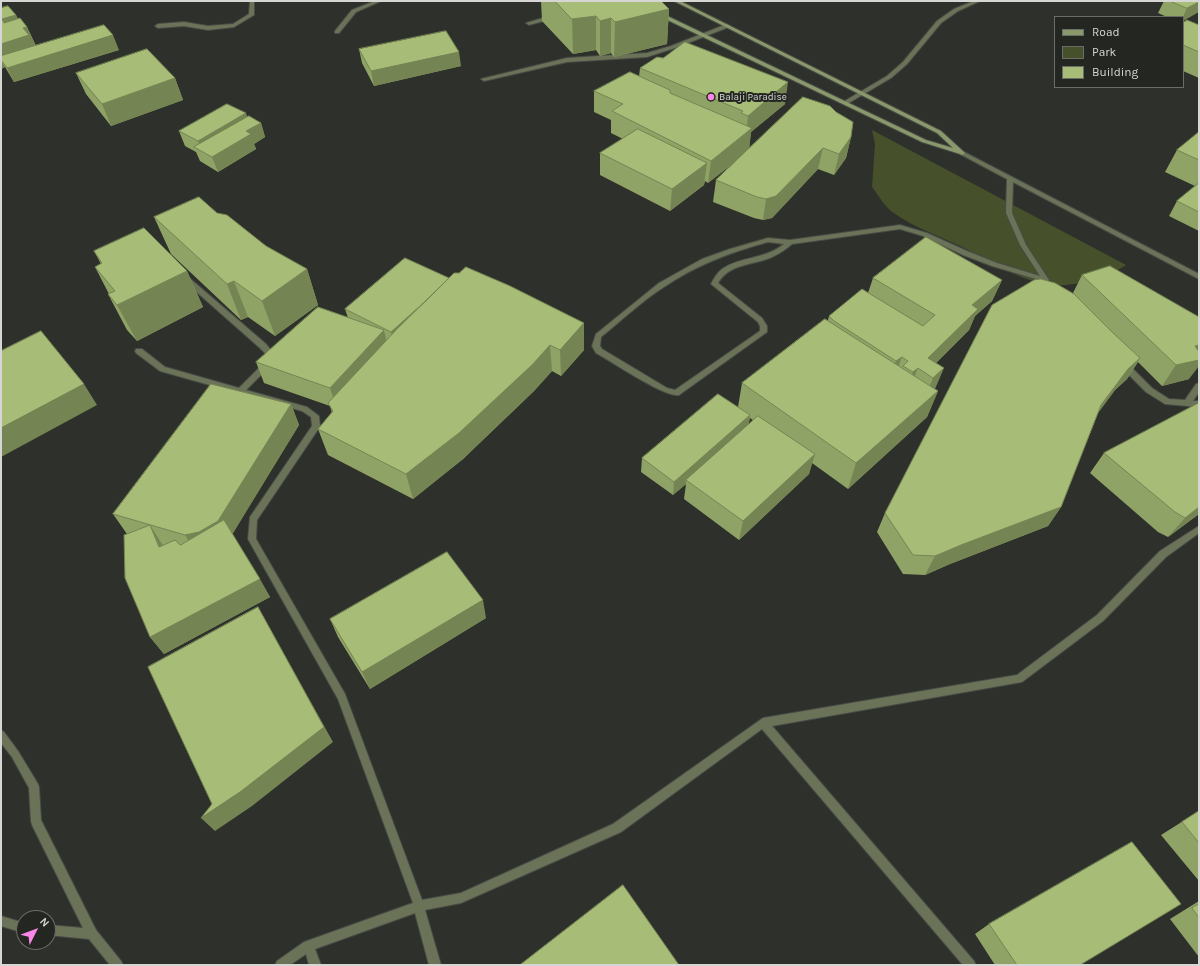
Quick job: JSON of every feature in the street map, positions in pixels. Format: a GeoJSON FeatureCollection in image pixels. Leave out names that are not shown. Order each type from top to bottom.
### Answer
{"type":"FeatureCollection","features":[{"type":"Feature","properties":{"kind":"street"},"geometry":{"type":"LineString","coordinates":[[158,26],[184,24],[208,28],[234,25],[252,15],[252,1]]}},
{"type":"Feature","properties":{"kind":"street"},"geometry":{"type":"LineString","coordinates":[[337,32],[354,11],[376,1]]}},
{"type":"Feature","properties":{"kind":"street"},"geometry":{"type":"LineString","coordinates":[[676,1],[939,132],[962,153]]}},
{"type":"Feature","properties":{"kind":"street"},"geometry":{"type":"LineString","coordinates":[[845,103],[889,76],[905,63],[939,22],[956,10],[978,1]]}},
{"type":"Feature","properties":{"kind":"street"},"geometry":{"type":"LineString","coordinates":[[654,11],[924,141],[962,153],[1199,277]]}},
{"type":"Feature","properties":{"kind":"street"},"geometry":{"type":"LineString","coordinates":[[529,23],[559,15]]}},
{"type":"Feature","properties":{"kind":"street"},"geometry":{"type":"LineString","coordinates":[[484,79],[567,60],[647,55],[727,26]]}},
{"type":"Feature","properties":{"kind":"street"},"geometry":{"type":"LineString","coordinates":[[1010,178],[1009,213],[1023,245],[1050,285]]}},
{"type":"Feature","properties":{"kind":"street"},"geometry":{"type":"LineString","coordinates":[[790,242],[775,254],[734,266],[722,272],[716,279],[714,284],[760,320],[764,326],[763,332],[676,393],[665,390],[599,351],[596,346],[598,336],[661,285],[704,261],[732,250],[768,240],[790,242],[900,227],[911,229],[966,254],[1026,275],[1045,279]]}},
{"type":"Feature","properties":{"kind":"street"},"geometry":{"type":"LineString","coordinates":[[176,271],[263,346],[270,354],[266,365],[241,390]]}},
{"type":"Feature","properties":{"kind":"street"},"geometry":{"type":"LineString","coordinates":[[139,351],[163,369],[304,409],[315,416],[316,426],[253,519],[252,539],[342,697],[420,906],[435,965]]}},
{"type":"Feature","properties":{"kind":"street"},"geometry":{"type":"LineString","coordinates":[[1120,362],[1149,390],[1168,402],[1199,404]]}},
{"type":"Feature","properties":{"kind":"street"},"geometry":{"type":"LineString","coordinates":[[1187,403],[1199,386]]}},
{"type":"Feature","properties":{"kind":"street"},"geometry":{"type":"LineString","coordinates":[[281,965],[308,946],[420,906],[461,898],[617,828],[763,723],[1019,679],[1100,618],[1163,554],[1199,529]]}},
{"type":"Feature","properties":{"kind":"street"},"geometry":{"type":"LineString","coordinates":[[763,723],[970,965]]}},
{"type":"Feature","properties":{"kind":"street"},"geometry":{"type":"LineString","coordinates":[[1,735],[15,754],[34,787],[36,821],[92,934],[117,965]]}},
{"type":"Feature","properties":{"kind":"street"},"geometry":{"type":"LineString","coordinates":[[1,921],[16,926]]}},
{"type":"Feature","properties":{"kind":"street"},"geometry":{"type":"LineString","coordinates":[[56,931],[92,934]]}},
{"type":"Feature","properties":{"kind":"street"},"geometry":{"type":"LineString","coordinates":[[308,946],[315,965]]}},
{"type":"Feature","properties":{"kind":"green space"},"geometry":{"type":"Polygon","coordinates":[[[872,130],[1126,265],[1120,269],[1094,279],[1076,284],[1060,285],[1036,282],[1014,274],[960,246],[910,223],[888,209],[872,187],[875,144],[872,130]]]}},
{"type":"Feature","properties":{"kind":"building"},"geometry":{"type":"Polygon","coordinates":[[[555,1],[661,1],[669,9],[615,22],[611,18],[600,21],[596,16],[572,19],[555,1]]]}},
{"type":"Feature","properties":{"kind":"building"},"geometry":{"type":"Polygon","coordinates":[[[1170,1],[1199,1],[1199,2],[1187,8],[1170,1]]]}},
{"type":"Feature","properties":{"kind":"building"},"geometry":{"type":"Polygon","coordinates":[[[8,6],[16,15],[2,19],[4,23],[20,18],[27,27],[23,28],[29,35],[1,44],[1,8],[8,6]]]}},
{"type":"Feature","properties":{"kind":"building"},"geometry":{"type":"Polygon","coordinates":[[[1187,20],[1199,25],[1199,52],[1184,45],[1184,22],[1187,20]]]}},
{"type":"Feature","properties":{"kind":"building"},"geometry":{"type":"Polygon","coordinates":[[[104,25],[113,35],[7,68],[1,60],[1,56],[104,25]]]}},
{"type":"Feature","properties":{"kind":"building"},"geometry":{"type":"Polygon","coordinates":[[[446,31],[459,52],[371,71],[359,49],[446,31]]]}},
{"type":"Feature","properties":{"kind":"building"},"geometry":{"type":"Polygon","coordinates":[[[685,42],[788,82],[748,116],[741,113],[743,111],[640,68],[657,57],[663,58],[685,42]]]}},
{"type":"Feature","properties":{"kind":"building"},"geometry":{"type":"Polygon","coordinates":[[[147,49],[175,78],[102,104],[76,73],[147,49]]]}},
{"type":"Feature","properties":{"kind":"building"},"geometry":{"type":"Polygon","coordinates":[[[630,72],[670,90],[670,93],[752,128],[711,161],[612,111],[623,104],[594,91],[630,72]]]}},
{"type":"Feature","properties":{"kind":"building"},"geometry":{"type":"Polygon","coordinates":[[[803,97],[830,106],[836,112],[853,122],[851,137],[839,154],[823,148],[776,196],[766,199],[757,197],[716,180],[803,97]]]}},
{"type":"Feature","properties":{"kind":"building"},"geometry":{"type":"Polygon","coordinates":[[[227,104],[246,113],[198,141],[179,131],[227,104]]]}},
{"type":"Feature","properties":{"kind":"building"},"geometry":{"type":"Polygon","coordinates":[[[249,116],[261,123],[246,131],[251,134],[212,157],[194,147],[249,116]]]}},
{"type":"Feature","properties":{"kind":"building"},"geometry":{"type":"Polygon","coordinates":[[[638,129],[707,163],[672,189],[600,153],[638,129]]]}},
{"type":"Feature","properties":{"kind":"building"},"geometry":{"type":"Polygon","coordinates":[[[1199,132],[1199,160],[1177,150],[1199,132]]]}},
{"type":"Feature","properties":{"kind":"building"},"geometry":{"type":"Polygon","coordinates":[[[1199,183],[1199,212],[1177,201],[1199,183]]]}},
{"type":"Feature","properties":{"kind":"building"},"geometry":{"type":"Polygon","coordinates":[[[199,197],[217,213],[227,215],[266,246],[307,269],[262,301],[234,281],[227,284],[154,217],[199,197]]]}},
{"type":"Feature","properties":{"kind":"building"},"geometry":{"type":"Polygon","coordinates":[[[144,228],[187,271],[117,305],[108,294],[115,291],[95,267],[102,263],[94,251],[144,228]]]}},
{"type":"Feature","properties":{"kind":"building"},"geometry":{"type":"Polygon","coordinates":[[[926,237],[1002,280],[972,305],[978,309],[928,358],[944,368],[933,378],[918,368],[913,372],[903,366],[908,361],[902,357],[896,361],[834,321],[829,316],[862,289],[923,326],[935,315],[873,278],[926,237]]]}},
{"type":"Feature","properties":{"kind":"building"},"geometry":{"type":"Polygon","coordinates":[[[405,258],[449,278],[391,332],[345,309],[405,258]]]}},
{"type":"Feature","properties":{"kind":"building"},"geometry":{"type":"Polygon","coordinates":[[[1110,266],[1199,317],[1199,345],[1195,346],[1199,352],[1199,360],[1176,365],[1082,275],[1110,266]]]}},
{"type":"Feature","properties":{"kind":"building"},"geometry":{"type":"Polygon","coordinates":[[[466,267],[510,286],[584,323],[560,350],[550,345],[532,365],[459,433],[406,474],[318,429],[333,411],[328,403],[397,329],[454,273],[459,273],[466,267]]]}},
{"type":"Feature","properties":{"kind":"building"},"geometry":{"type":"Polygon","coordinates":[[[1041,279],[1055,283],[1074,294],[1140,358],[1128,369],[1101,405],[1061,507],[935,556],[913,555],[885,513],[992,305],[1034,280],[1041,279]]]}},
{"type":"Feature","properties":{"kind":"building"},"geometry":{"type":"Polygon","coordinates":[[[318,307],[384,330],[330,388],[256,362],[318,307]]]}},
{"type":"Feature","properties":{"kind":"building"},"geometry":{"type":"Polygon","coordinates":[[[825,319],[938,391],[856,463],[742,383],[825,319]]]}},
{"type":"Feature","properties":{"kind":"building"},"geometry":{"type":"Polygon","coordinates":[[[41,331],[84,384],[1,428],[1,351],[41,331]]]}},
{"type":"Feature","properties":{"kind":"building"},"geometry":{"type":"Polygon","coordinates":[[[211,384],[291,404],[218,521],[199,532],[185,535],[113,514],[211,384]]]}},
{"type":"Feature","properties":{"kind":"building"},"geometry":{"type":"Polygon","coordinates":[[[718,394],[750,415],[674,482],[642,458],[718,394]]]}},
{"type":"Feature","properties":{"kind":"building"},"geometry":{"type":"Polygon","coordinates":[[[1199,403],[1199,507],[1185,518],[1175,512],[1104,453],[1199,403]]]}},
{"type":"Feature","properties":{"kind":"building"},"geometry":{"type":"Polygon","coordinates":[[[758,416],[815,454],[743,521],[686,480],[758,416]]]}},
{"type":"Feature","properties":{"kind":"building"},"geometry":{"type":"Polygon","coordinates":[[[224,520],[260,579],[150,637],[125,578],[124,535],[150,525],[159,547],[175,540],[180,545],[224,520]]]}},
{"type":"Feature","properties":{"kind":"building"},"geometry":{"type":"Polygon","coordinates":[[[447,552],[483,600],[362,672],[330,619],[447,552]]]}},
{"type":"Feature","properties":{"kind":"building"},"geometry":{"type":"Polygon","coordinates":[[[258,607],[324,727],[240,792],[201,818],[212,804],[148,667],[258,607]]]}},
{"type":"Feature","properties":{"kind":"building"},"geometry":{"type":"Polygon","coordinates":[[[1199,811],[1199,843],[1182,822],[1199,811]]]}},
{"type":"Feature","properties":{"kind":"building"},"geometry":{"type":"Polygon","coordinates":[[[1132,842],[1181,904],[1080,965],[1017,965],[989,924],[1132,842]]]}},
{"type":"Feature","properties":{"kind":"building"},"geometry":{"type":"Polygon","coordinates":[[[623,885],[679,965],[520,965],[623,885]]]}},
{"type":"Feature","properties":{"kind":"building"},"geometry":{"type":"Polygon","coordinates":[[[1199,904],[1199,918],[1192,908],[1199,904]]]}},
{"type":"Feature","properties":{"kind":"place","name":"Balaji Paradise"},"geometry":{"type":"Point","coordinates":[711,97]}}]}
